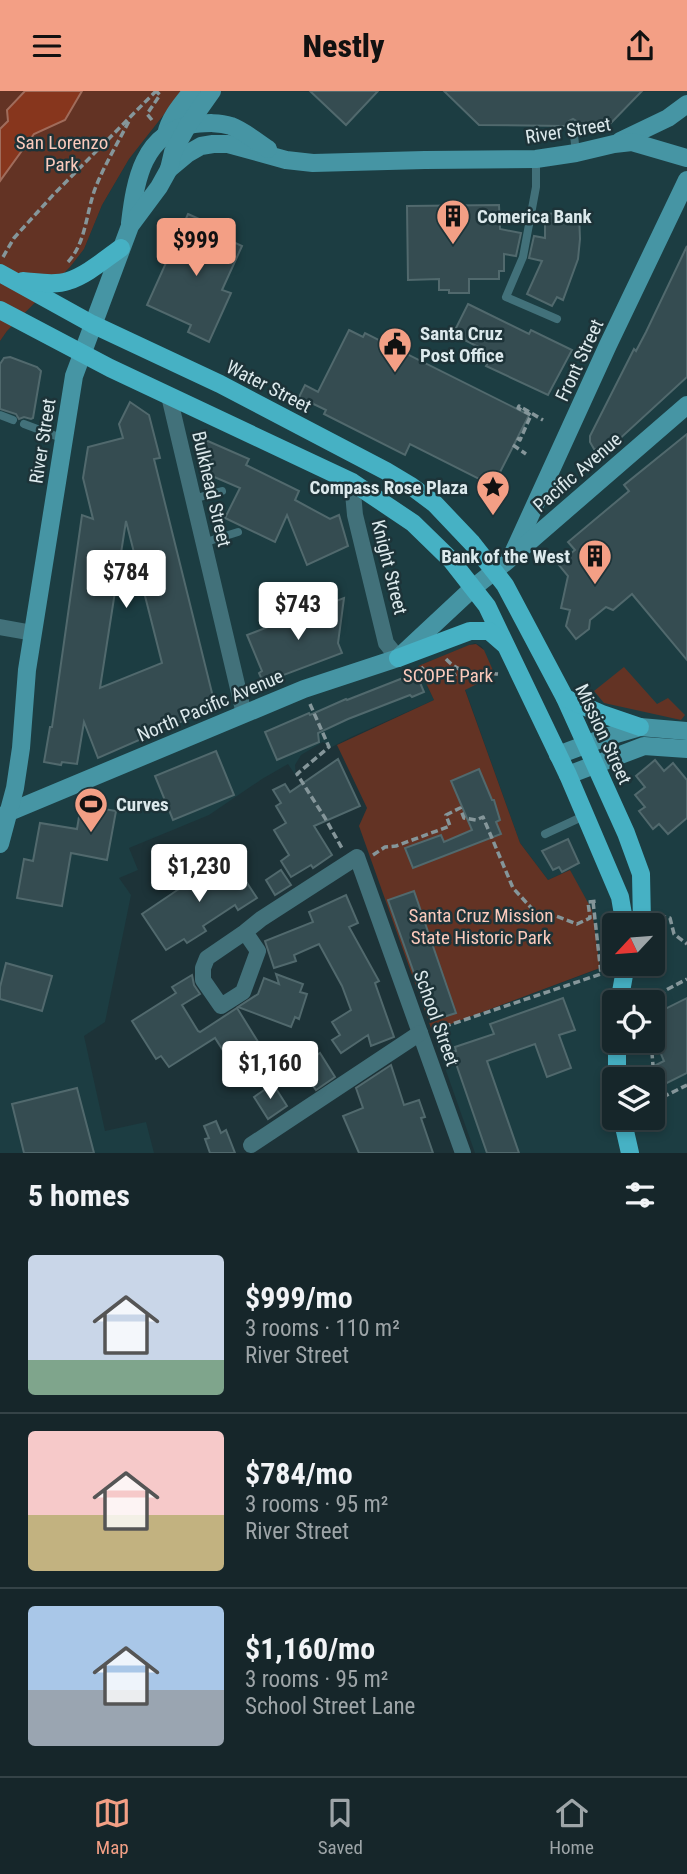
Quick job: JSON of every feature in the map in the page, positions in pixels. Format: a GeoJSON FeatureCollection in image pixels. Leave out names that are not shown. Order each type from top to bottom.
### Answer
{"type":"FeatureCollection","features":[{"type":"Feature","properties":{"kind":"main road"},"geometry":{"type":"LineString","coordinates":[[166,134],[173,115],[192,91]]}},
{"type":"Feature","properties":{"kind":"main road"},"geometry":{"type":"LineString","coordinates":[[188,125],[214,91]]}},
{"type":"Feature","properties":{"kind":"main road"},"geometry":{"type":"LineString","coordinates":[[214,91],[232,127]]}},
{"type":"Feature","properties":{"kind":"main road"},"geometry":{"type":"LineString","coordinates":[[614,144],[668,118],[687,104]]}},
{"type":"Feature","properties":{"kind":"main road","name":"River Street"},"geometry":{"type":"LineString","coordinates":[[130,226],[133,195],[140,170],[166,134],[188,125],[207,123],[232,127],[286,160]]}},
{"type":"Feature","properties":{"kind":"main road","name":"River Street"},"geometry":{"type":"LineString","coordinates":[[0,844],[11,739],[27,670],[74,376],[130,226],[159,187],[169,169],[173,152],[188,125]]}},
{"type":"Feature","properties":{"kind":"main road","name":"River Street"},"geometry":{"type":"LineString","coordinates":[[169,169],[187,154],[213,143],[286,160],[313,163],[536,159],[632,142],[687,159]]}},
{"type":"Feature","properties":{"kind":"main road","name":"Front Street"},"geometry":{"type":"LineString","coordinates":[[511,557],[687,180]]}},
{"type":"Feature","properties":{"kind":"main road"},"geometry":{"type":"LineString","coordinates":[[8,277],[53,284],[68,281],[121,248]]}},
{"type":"Feature","properties":{"kind":"main road","name":"Water Street"},"geometry":{"type":"LineString","coordinates":[[8,277],[92,324],[230,389],[394,476],[435,504],[494,571]]}},
{"type":"Feature","properties":{"kind":"main road"},"geometry":{"type":"LineString","coordinates":[[0,310],[169,396],[352,482],[413,523],[452,560],[487,606],[507,646],[586,815],[620,897],[623,913]]}},
{"type":"Feature","properties":{"kind":"main road","name":"Pacific Avenue"},"geometry":{"type":"LineString","coordinates":[[494,571],[687,405]]}},
{"type":"Feature","properties":{"kind":"main road","name":"North Pacific Avenue"},"geometry":{"type":"LineString","coordinates":[[4,815],[304,689],[398,658],[494,571]]}},
{"type":"Feature","properties":{"kind":"main road","name":"Mission Street"},"geometry":{"type":"LineString","coordinates":[[494,571],[505,585],[565,698],[626,833],[640,874],[642,913]]}},
{"type":"Feature","properties":{"kind":"main road"},"geometry":{"type":"LineString","coordinates":[[398,658],[470,631],[489,631],[507,646]]}},
{"type":"Feature","properties":{"kind":"main road"},"geometry":{"type":"LineString","coordinates":[[565,698],[640,727],[687,731]]}},
{"type":"Feature","properties":{"kind":"main road"},"geometry":{"type":"LineString","coordinates":[[558,755],[640,727]]}},
{"type":"Feature","properties":{"kind":"main road"},"geometry":{"type":"LineString","coordinates":[[568,775],[644,746],[687,749]]}},
{"type":"Feature","properties":{"kind":"main road"},"geometry":{"type":"LineString","coordinates":[[625,1130],[630,1153]]}},
{"type":"Feature","properties":{"kind":"street","name":"Bulkhead Street"},"geometry":{"type":"LineString","coordinates":[[169,396],[243,714]]}},
{"type":"Feature","properties":{"kind":"street","name":"Knight Street"},"geometry":{"type":"LineString","coordinates":[[352,482],[355,515],[386,643],[398,658]]}},
{"type":"Feature","properties":{"kind":"street"},"geometry":{"type":"LineString","coordinates":[[0,627],[33,633]]}},
{"type":"Feature","properties":{"kind":"street"},"geometry":{"type":"LineString","coordinates":[[245,932],[357,857]]}},
{"type":"Feature","properties":{"kind":"street","name":"School Street"},"geometry":{"type":"LineString","coordinates":[[357,857],[426,1032],[463,1153]]}},
{"type":"Feature","properties":{"kind":"street"},"geometry":{"type":"LineString","coordinates":[[251,1145],[426,1032]]}},
{"type":"Feature","properties":{"kind":"lane"},"geometry":{"type":"LineString","coordinates":[[573,126],[576,153]]}},
{"type":"Feature","properties":{"kind":"lane"},"geometry":{"type":"LineString","coordinates":[[536,159],[536,187],[523,257],[506,297],[557,319]]}},
{"type":"Feature","properties":{"kind":"lane"},"geometry":{"type":"LineString","coordinates":[[0,415],[13,420]]}},
{"type":"Feature","properties":{"kind":"lane"},"geometry":{"type":"LineString","coordinates":[[24,424],[64,439]]}},
{"type":"Feature","properties":{"kind":"lane"},"geometry":{"type":"LineString","coordinates":[[193,499],[222,491]]}},
{"type":"Feature","properties":{"kind":"lane"},"geometry":{"type":"LineString","coordinates":[[203,543],[238,532]]}},
{"type":"Feature","properties":{"kind":"lane"},"geometry":{"type":"LineString","coordinates":[[545,834],[586,815]]}},
{"type":"Feature","properties":{"kind":"path"},"geometry":{"type":"LineString","coordinates":[[0,262],[14,239],[54,194],[156,91]]}},
{"type":"Feature","properties":{"kind":"path"},"geometry":{"type":"LineString","coordinates":[[64,267],[74,256],[96,186],[132,114]]}},
{"type":"Feature","properties":{"kind":"path"},"geometry":{"type":"LineString","coordinates":[[517,439],[520,440],[531,415],[518,408],[519,406],[543,420]]}},
{"type":"Feature","properties":{"kind":"path"},"geometry":{"type":"LineString","coordinates":[[513,445],[526,454]]}},
{"type":"Feature","properties":{"kind":"path"},"geometry":{"type":"LineString","coordinates":[[444,657],[456,669],[462,671],[498,674]]}},
{"type":"Feature","properties":{"kind":"path"},"geometry":{"type":"LineString","coordinates":[[421,667],[427,673],[443,678],[462,671]]}},
{"type":"Feature","properties":{"kind":"path"},"geometry":{"type":"LineString","coordinates":[[312,710],[329,747],[297,774],[326,818],[342,849],[357,857],[375,855],[385,847],[396,846],[450,826],[446,815],[460,808],[464,818],[476,820],[483,817],[513,888],[535,912],[577,924],[590,918],[587,902],[599,901]]}},
{"type":"Feature","properties":{"kind":"path"},"geometry":{"type":"LineString","coordinates":[[426,1032],[601,974],[593,901]]}},
{"type":"Feature","properties":{"kind":"path"},"geometry":{"type":"LineString","coordinates":[[665,917],[670,918],[674,935],[687,944]]}},
{"type":"Feature","properties":{"kind":"path"},"geometry":{"type":"LineString","coordinates":[[665,991],[687,979]]}},
{"type":"Feature","properties":{"kind":"path"},"geometry":{"type":"LineString","coordinates":[[665,1095],[687,1084]]}},
{"type":"Feature","properties":{"kind":"shaded area"},"geometry":{"type":"Polygon","coordinates":[[[25,91],[82,91],[65,120],[34,134],[0,181],[0,129],[8,121],[7,110],[25,91]]]}},
{"type":"Feature","properties":{"kind":"shaded area"},"geometry":{"type":"Polygon","coordinates":[[[185,91],[687,91],[687,1153],[475,1153],[432,1031],[599,969],[570,870],[548,880],[520,843],[465,689],[484,650],[475,643],[418,666],[434,700],[332,747],[323,742],[301,755],[295,765],[296,776],[288,764],[209,815],[129,848],[138,870],[119,878],[131,895],[105,1022],[84,1036],[105,1131],[146,1122],[154,1153],[0,1153],[0,341],[84,249],[102,205],[129,159],[185,91]]]}},
{"type":"Feature","properties":{"kind":"green space","name":"San Lorenzo Park"},"geometry":{"type":"Polygon","coordinates":[[[0,91],[185,91],[129,159],[102,205],[84,249],[0,341],[0,91]]]}},
{"type":"Feature","properties":{"kind":"green space","name":"Santa Cruz Mission State Historic Park"},"geometry":{"type":"Polygon","coordinates":[[[476,644],[484,650],[495,675],[465,690],[520,843],[548,880],[570,870],[592,910],[600,968],[432,1031],[359,826],[367,808],[337,745],[434,700],[418,666],[476,644]]]}},
{"type":"Feature","properties":{"kind":"green space"},"geometry":{"type":"Polygon","coordinates":[[[624,667],[657,704],[668,698],[685,715],[681,720],[604,703],[594,691],[624,667]]]}},
{"type":"Feature","properties":{"kind":"building"},"geometry":{"type":"Polygon","coordinates":[[[310,91],[378,91],[346,125],[310,91]]]}},
{"type":"Feature","properties":{"kind":"building"},"geometry":{"type":"Polygon","coordinates":[[[444,91],[642,91],[609,125],[580,126],[573,119],[567,126],[479,125],[444,91]]]}},
{"type":"Feature","properties":{"kind":"building","name":"Comerica Bank"},"geometry":{"type":"Polygon","coordinates":[[[499,205],[500,229],[521,233],[516,256],[504,254],[504,271],[499,271],[499,279],[469,279],[469,293],[439,290],[439,279],[408,280],[407,206],[499,205]]]}},
{"type":"Feature","properties":{"kind":"building","name":"Comerica Bank"},"geometry":{"type":"Polygon","coordinates":[[[579,212],[578,259],[563,300],[557,297],[552,306],[527,294],[542,261],[529,258],[534,236],[545,238],[545,214],[579,212]]]}},
{"type":"Feature","properties":{"kind":"building"},"geometry":{"type":"Polygon","coordinates":[[[188,214],[219,228],[216,234],[242,246],[222,290],[231,293],[209,342],[188,332],[191,325],[147,305],[188,214]]]}},
{"type":"Feature","properties":{"kind":"building"},"geometry":{"type":"Polygon","coordinates":[[[687,246],[687,377],[614,444],[604,450],[594,449],[590,436],[634,349],[636,351],[646,332],[687,246]]]}},
{"type":"Feature","properties":{"kind":"building"},"geometry":{"type":"Polygon","coordinates":[[[468,304],[529,334],[531,330],[572,350],[548,395],[486,366],[492,354],[453,334],[468,304]]]}},
{"type":"Feature","properties":{"kind":"building","name":"Santa Cruz Post Office"},"geometry":{"type":"Polygon","coordinates":[[[349,330],[363,337],[365,333],[529,415],[493,486],[410,444],[405,455],[324,414],[326,410],[299,397],[305,385],[318,392],[349,330]]]}},
{"type":"Feature","properties":{"kind":"building"},"geometry":{"type":"Polygon","coordinates":[[[10,357],[41,371],[31,419],[19,419],[16,414],[0,409],[0,364],[4,358],[10,357]]]}},
{"type":"Feature","properties":{"kind":"building"},"geometry":{"type":"Polygon","coordinates":[[[130,402],[149,415],[160,458],[154,459],[218,708],[98,758],[84,722],[77,764],[44,762],[52,727],[82,515],[93,519],[83,478],[88,447],[123,438],[119,424],[130,402]],[[126,521],[100,688],[162,663],[126,521]]]}},
{"type":"Feature","properties":{"kind":"building"},"geometry":{"type":"Polygon","coordinates":[[[687,434],[687,660],[632,594],[613,610],[606,607],[590,620],[589,629],[576,639],[566,626],[570,610],[561,608],[568,576],[558,564],[575,550],[568,542],[629,491],[624,485],[687,434]]]}},
{"type":"Feature","properties":{"kind":"building"},"geometry":{"type":"Polygon","coordinates":[[[194,435],[249,459],[246,465],[299,491],[295,500],[330,519],[339,515],[348,546],[307,565],[287,515],[275,542],[225,518],[240,488],[205,473],[194,435]]]}},
{"type":"Feature","properties":{"kind":"building"},"geometry":{"type":"Polygon","coordinates":[[[344,598],[338,643],[342,653],[278,677],[279,681],[265,687],[259,673],[262,671],[247,635],[344,598]]]}},
{"type":"Feature","properties":{"kind":"building"},"geometry":{"type":"Polygon","coordinates":[[[415,671],[424,692],[348,719],[318,733],[319,742],[277,760],[265,732],[415,671]]]}},
{"type":"Feature","properties":{"kind":"building"},"geometry":{"type":"Polygon","coordinates":[[[216,751],[234,795],[173,820],[155,776],[216,751]]]}},
{"type":"Feature","properties":{"kind":"building"},"geometry":{"type":"Polygon","coordinates":[[[338,759],[360,806],[314,826],[332,855],[313,868],[311,865],[291,877],[281,861],[289,855],[274,830],[286,823],[276,806],[281,803],[273,790],[285,784],[290,792],[338,759]]]}},
{"type":"Feature","properties":{"kind":"building"},"geometry":{"type":"Polygon","coordinates":[[[655,760],[664,771],[673,763],[687,780],[687,818],[668,834],[659,824],[653,829],[639,811],[645,807],[635,795],[645,787],[636,776],[655,760]]]}},
{"type":"Feature","properties":{"kind":"building"},"geometry":{"type":"Polygon","coordinates":[[[479,769],[494,800],[500,820],[496,822],[501,834],[413,868],[405,848],[441,835],[444,842],[472,830],[451,781],[479,769]]]}},
{"type":"Feature","properties":{"kind":"building"},"geometry":{"type":"Polygon","coordinates":[[[81,805],[116,811],[107,860],[71,853],[62,906],[17,898],[24,859],[33,861],[40,823],[77,829],[81,805]]]}},
{"type":"Feature","properties":{"kind":"building"},"geometry":{"type":"Polygon","coordinates":[[[568,839],[579,863],[562,872],[559,867],[553,870],[542,851],[568,839]]]}},
{"type":"Feature","properties":{"kind":"building"},"geometry":{"type":"Polygon","coordinates":[[[230,857],[257,898],[238,910],[235,905],[203,926],[206,931],[187,943],[184,939],[166,950],[142,914],[230,857]]]}},
{"type":"Feature","properties":{"kind":"building"},"geometry":{"type":"Polygon","coordinates":[[[281,870],[291,885],[275,895],[266,880],[281,870]]]}},
{"type":"Feature","properties":{"kind":"building"},"geometry":{"type":"Polygon","coordinates":[[[414,891],[456,1013],[431,1021],[388,900],[414,891]]]}},
{"type":"Feature","properties":{"kind":"building"},"geometry":{"type":"Polygon","coordinates":[[[346,895],[358,923],[349,927],[379,981],[375,983],[394,1037],[371,1046],[368,1035],[341,1053],[332,1040],[340,1035],[332,1022],[351,1010],[342,986],[319,944],[294,955],[296,961],[274,968],[265,941],[313,922],[309,912],[346,895]]]}},
{"type":"Feature","properties":{"kind":"building"},"geometry":{"type":"Polygon","coordinates":[[[6,963],[52,976],[42,1011],[0,999],[6,963]]]}},
{"type":"Feature","properties":{"kind":"building"},"geometry":{"type":"Polygon","coordinates":[[[276,974],[303,984],[300,992],[307,994],[299,1019],[295,1017],[291,1027],[238,1007],[258,994],[264,978],[279,984],[276,974]]]}},
{"type":"Feature","properties":{"kind":"building"},"geometry":{"type":"Polygon","coordinates":[[[192,975],[200,994],[182,1005],[198,1031],[237,1008],[260,1045],[244,1055],[251,1066],[238,1074],[215,1038],[169,1067],[161,1056],[156,1059],[132,1021],[176,993],[172,987],[192,975]]]}},
{"type":"Feature","properties":{"kind":"building"},"geometry":{"type":"Polygon","coordinates":[[[563,998],[575,1030],[559,1035],[571,1068],[547,1077],[535,1044],[487,1061],[519,1153],[487,1153],[452,1052],[456,1051],[455,1047],[494,1034],[490,1024],[563,998]]]}},
{"type":"Feature","properties":{"kind":"building"},"geometry":{"type":"Polygon","coordinates":[[[687,998],[687,1073],[665,1084],[665,1067],[656,1065],[664,1061],[661,1053],[665,1053],[665,1009],[687,998]]]}},
{"type":"Feature","properties":{"kind":"building"},"geometry":{"type":"Polygon","coordinates":[[[320,1053],[335,1077],[316,1090],[300,1067],[320,1053]]]}},
{"type":"Feature","properties":{"kind":"building"},"geometry":{"type":"Polygon","coordinates":[[[391,1065],[404,1105],[419,1100],[425,1117],[421,1118],[433,1153],[359,1153],[343,1116],[363,1108],[356,1088],[391,1065]]]}},
{"type":"Feature","properties":{"kind":"building"},"geometry":{"type":"Polygon","coordinates":[[[273,1084],[287,1106],[268,1119],[254,1097],[273,1084]]]}},
{"type":"Feature","properties":{"kind":"building"},"geometry":{"type":"Polygon","coordinates":[[[77,1088],[94,1153],[24,1153],[12,1104],[77,1088]]]}},
{"type":"Feature","properties":{"kind":"building"},"geometry":{"type":"Polygon","coordinates":[[[216,1121],[221,1133],[226,1130],[235,1153],[210,1153],[205,1139],[209,1138],[204,1126],[216,1121]]]}},
{"type":"Feature","properties":{"kind":"place","name":"Comerica Bank"},"geometry":{"type":"Point","coordinates":[453,246]}},
{"type":"Feature","properties":{"kind":"place","name":"Santa Cruz Post Office"},"geometry":{"type":"Point","coordinates":[395,374]}},
{"type":"Feature","properties":{"kind":"place","name":"Compass Rose Plaza"},"geometry":{"type":"Point","coordinates":[493,517]}},
{"type":"Feature","properties":{"kind":"place","name":"Bank of the West"},"geometry":{"type":"Point","coordinates":[595,586]}},
{"type":"Feature","properties":{"kind":"place","name":"Curves"},"geometry":{"type":"Point","coordinates":[91,834]}},
{"type":"Feature","properties":{"kind":"park label","name":"SCOPE Park"},"geometry":{"type":"Point","coordinates":[448,675]}}]}
